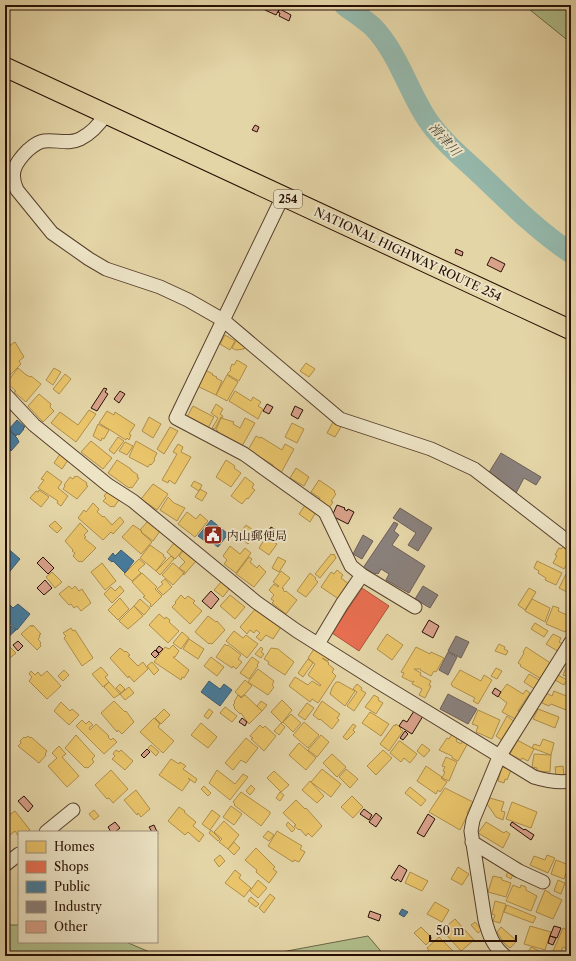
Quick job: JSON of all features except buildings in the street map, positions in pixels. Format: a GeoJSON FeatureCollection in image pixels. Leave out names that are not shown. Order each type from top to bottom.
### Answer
{"type":"FeatureCollection","features":[{"type":"Feature","properties":{"kind":"highway","name":"NATIONAL HIGHWAY ROUTE 254"},"geometry":{"type":"LineString","coordinates":[[5,67],[571,330]]}},
{"type":"Feature","properties":{"kind":"street"},"geometry":{"type":"LineString","coordinates":[[106,114],[95,130],[79,139],[72,142],[44,141],[33,146],[15,164],[14,183],[17,190],[52,233],[106,269],[126,274],[167,290],[223,320],[340,419],[431,449],[474,469],[571,544]]}},
{"type":"Feature","properties":{"kind":"street"},"geometry":{"type":"LineString","coordinates":[[283,196],[176,418],[244,454],[324,512],[352,566],[362,575],[415,607]]}},
{"type":"Feature","properties":{"kind":"street"},"geometry":{"type":"LineString","coordinates":[[5,394],[34,425],[67,452],[108,484],[133,501],[256,602],[297,631],[534,777],[546,781],[571,781]]}},
{"type":"Feature","properties":{"kind":"street"},"geometry":{"type":"LineString","coordinates":[[318,644],[342,604],[362,575]]}},
{"type":"Feature","properties":{"kind":"street"},"geometry":{"type":"LineString","coordinates":[[505,956],[494,945],[489,935],[485,920],[472,842],[471,831],[473,820],[500,757],[571,642]]}},
{"type":"Feature","properties":{"kind":"street"},"geometry":{"type":"LineString","coordinates":[[47,831],[73,810]]}},
{"type":"Feature","properties":{"kind":"street"},"geometry":{"type":"LineString","coordinates":[[472,842],[518,871],[543,882]]}},
{"type":"Feature","properties":{"kind":"street"},"geometry":{"type":"LineString","coordinates":[[5,865],[18,855]]}},
{"type":"Feature","properties":{"kind":"green space"},"geometry":{"type":"Polygon","coordinates":[[[524,5],[571,5],[571,43],[524,5]]]}},
{"type":"Feature","properties":{"kind":"green space"},"geometry":{"type":"Polygon","coordinates":[[[10,925],[18,925],[18,943],[128,943],[159,956],[5,956],[5,929],[10,925]]]}},
{"type":"Feature","properties":{"kind":"green space"},"geometry":{"type":"Polygon","coordinates":[[[368,936],[385,956],[260,956],[368,936]]]}},
{"type":"Feature","properties":{"kind":"waterway","name":"滑津川"},"geometry":{"type":"LineString","coordinates":[[344,5],[370,24],[389,47],[425,116],[445,141],[526,217],[559,245],[571,253]]}},
{"type":"Feature","properties":{"kind":"place","name":"内山郵便局"},"geometry":{"type":"Point","coordinates":[213,535]}}]}
